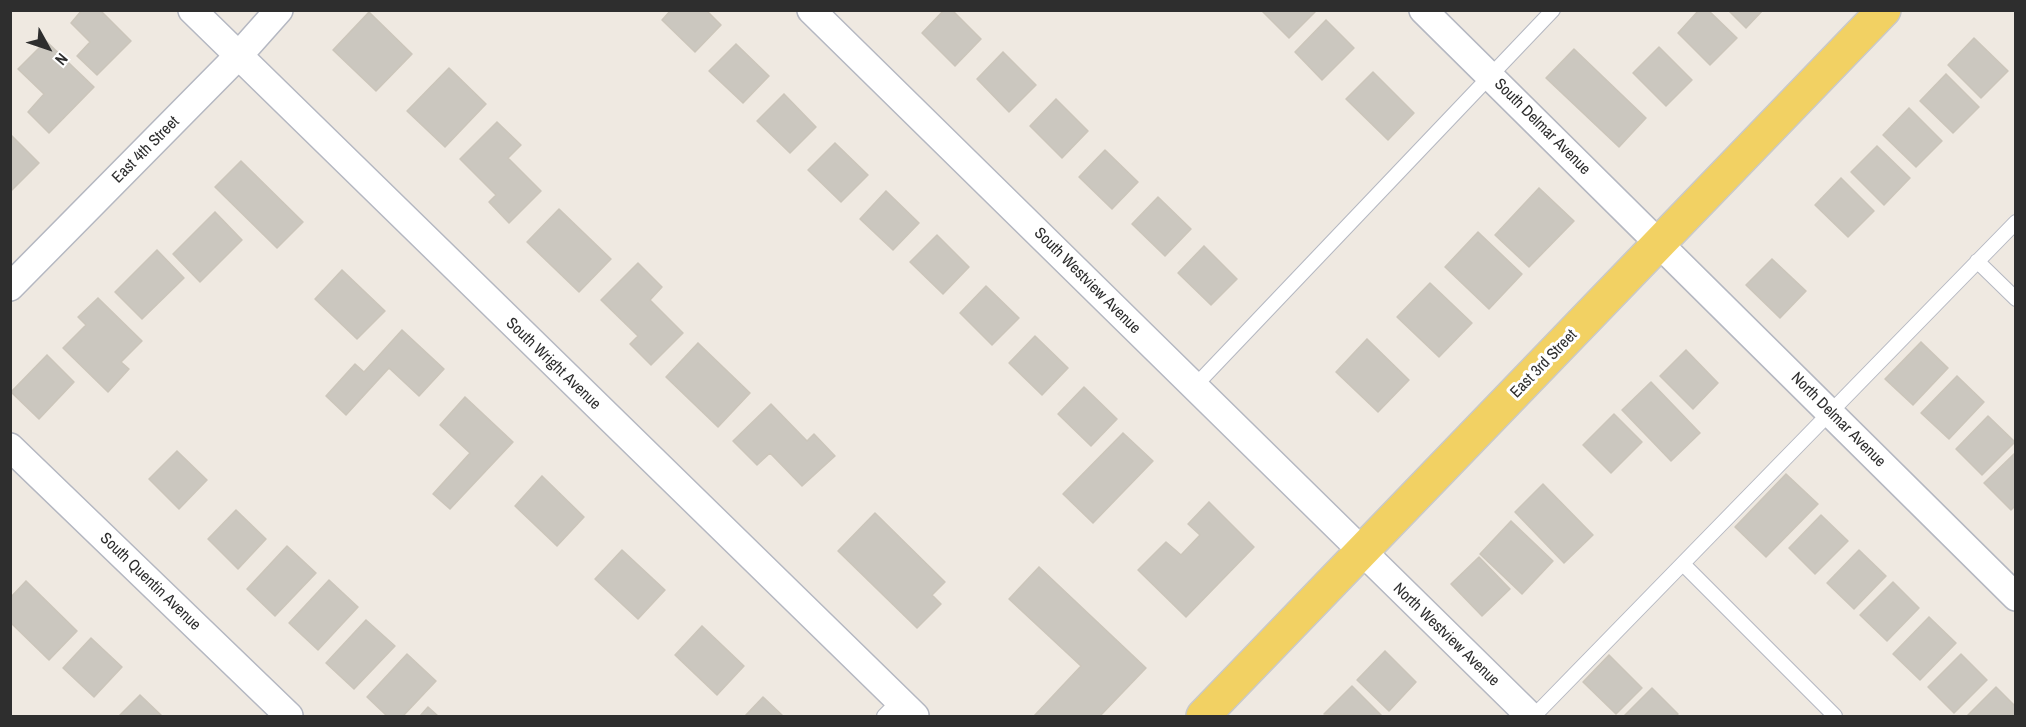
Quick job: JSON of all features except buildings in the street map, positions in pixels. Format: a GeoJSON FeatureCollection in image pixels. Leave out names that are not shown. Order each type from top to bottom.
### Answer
{"type":"FeatureCollection","features":[{"type":"Feature","properties":{"kind":"main road","name":"East 3rd Street"},"geometry":{"type":"LineString","coordinates":[[1203,717],[1884,10]]}},
{"type":"Feature","properties":{"kind":"street","name":"South Wright Avenue"},"geometry":{"type":"LineString","coordinates":[[192,10],[900,711]]}},
{"type":"Feature","properties":{"kind":"street","name":"East 4th Street"},"geometry":{"type":"LineString","coordinates":[[10,287],[239,55],[279,10]]}},
{"type":"Feature","properties":{"kind":"street","name":"South Westview Avenue"},"geometry":{"type":"LineString","coordinates":[[811,10],[1361,553]]}},
{"type":"Feature","properties":{"kind":"street","name":"South Delmar Avenue"},"geometry":{"type":"LineString","coordinates":[[1423,10],[1660,244]]}},
{"type":"Feature","properties":{"kind":"street","name":"North Delmar Avenue"},"geometry":{"type":"LineString","coordinates":[[1660,244],[2016,597]]}},
{"type":"Feature","properties":{"kind":"street","name":"South Quentin Avenue"},"geometry":{"type":"LineString","coordinates":[[10,447],[289,717]]}},
{"type":"Feature","properties":{"kind":"street","name":"North Westview Avenue"},"geometry":{"type":"LineString","coordinates":[[1361,553],[1532,717]]}},
{"type":"Feature","properties":{"kind":"lane"},"geometry":{"type":"LineString","coordinates":[[1194,387],[1553,10]]}},
{"type":"Feature","properties":{"kind":"lane"},"geometry":{"type":"LineString","coordinates":[[1532,717],[2016,222]]}},
{"type":"Feature","properties":{"kind":"lane"},"geometry":{"type":"LineString","coordinates":[[1977,261],[2016,299]]}},
{"type":"Feature","properties":{"kind":"lane"},"geometry":{"type":"LineString","coordinates":[[1683,564],[1835,717]]}}]}
